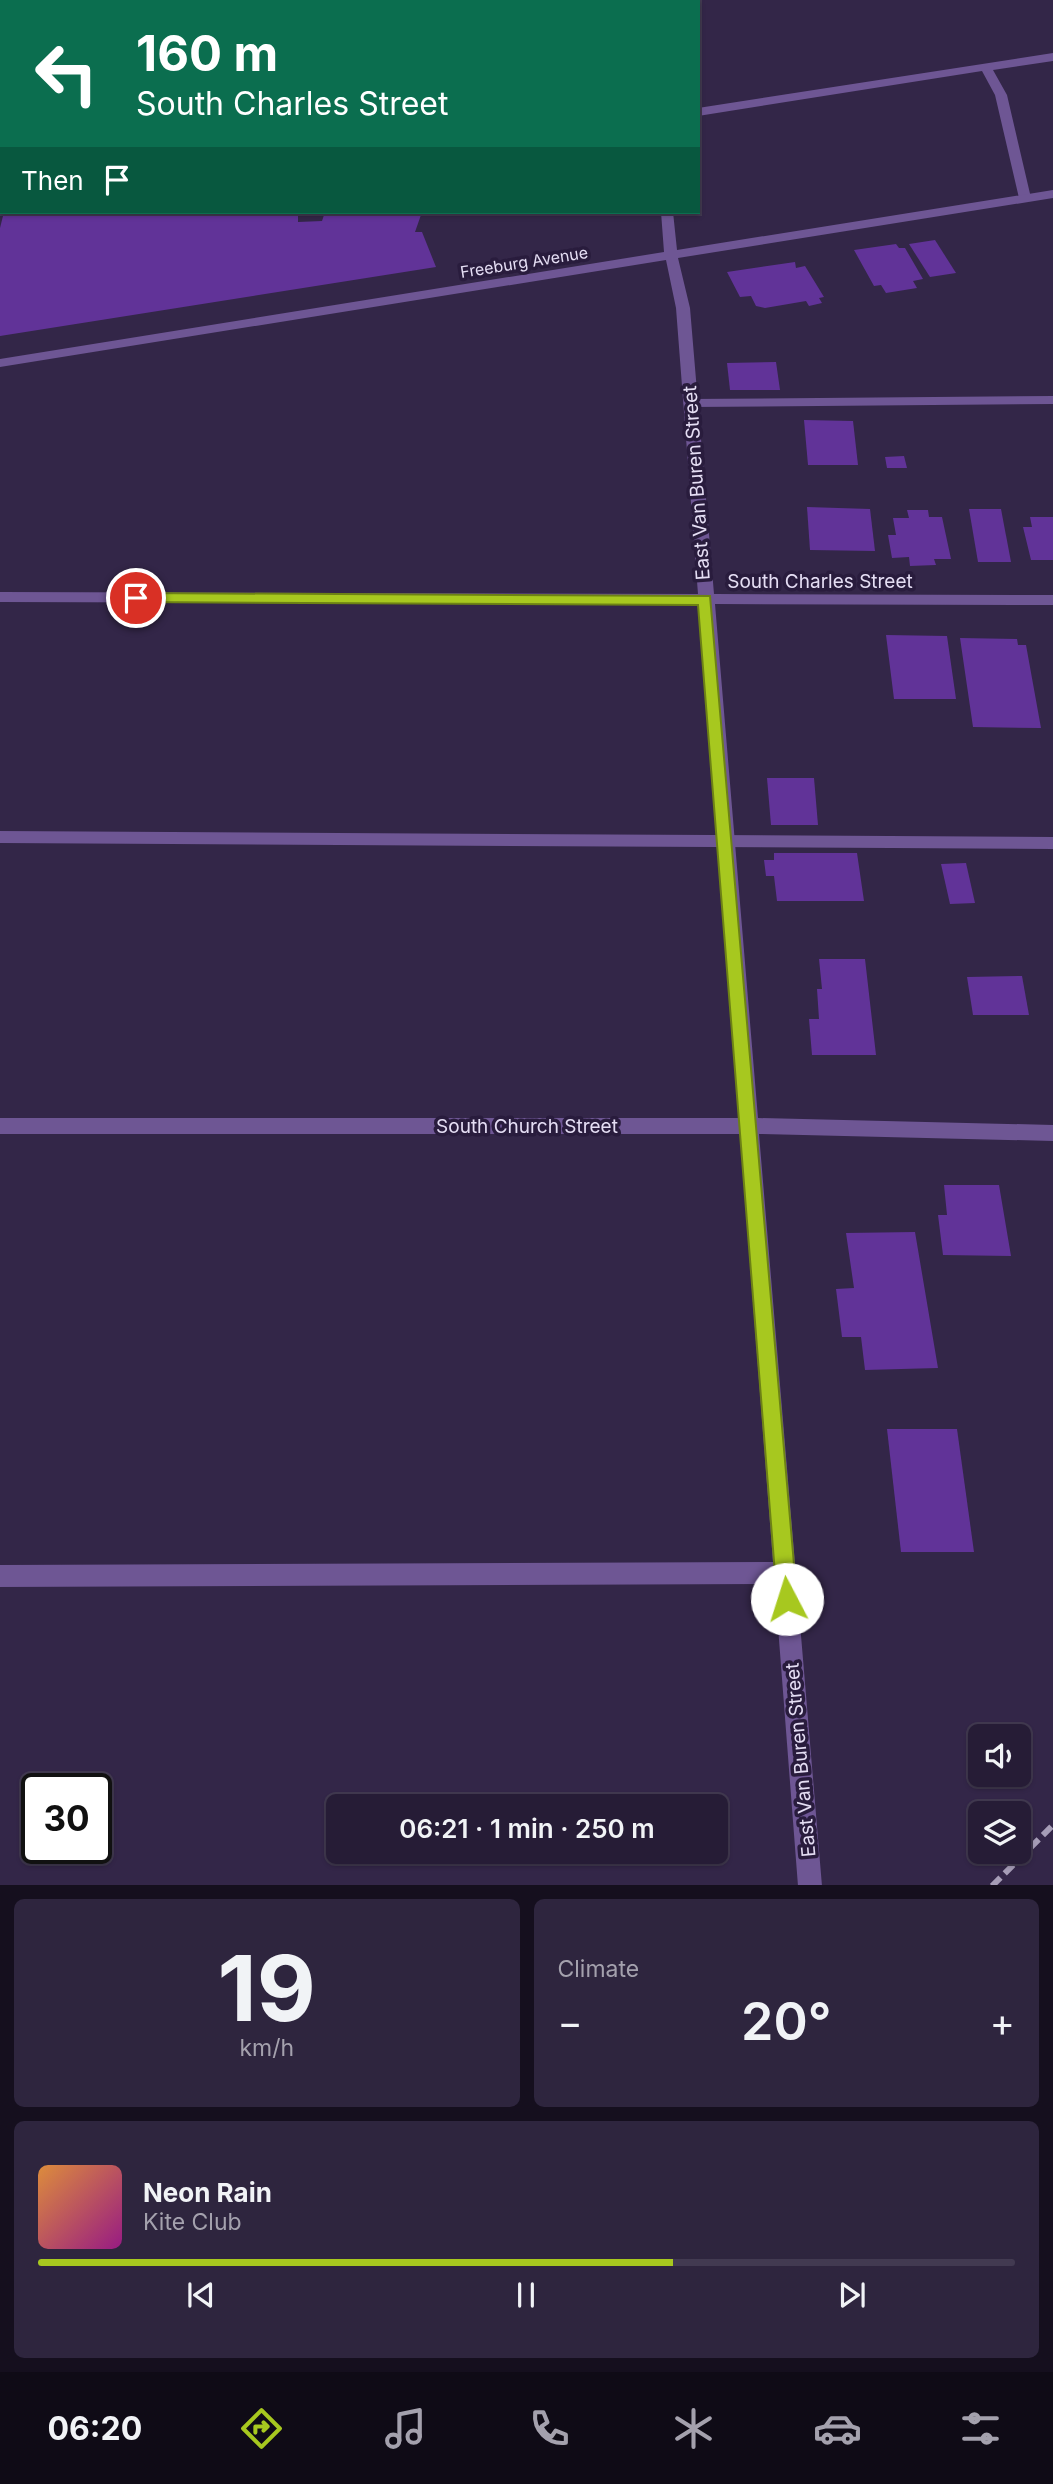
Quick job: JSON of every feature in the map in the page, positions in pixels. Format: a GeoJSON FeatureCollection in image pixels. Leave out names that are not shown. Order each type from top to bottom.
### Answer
{"type":"FeatureCollection","features":[{"type":"Feature","properties":{"kind":"street"},"geometry":{"type":"LineString","coordinates":[[700,112],[1053,57]]}},
{"type":"Feature","properties":{"kind":"street"},"geometry":{"type":"LineString","coordinates":[[986,67],[1001,95],[1025,198]]}},
{"type":"Feature","properties":{"kind":"street","name":"Freeburg Avenue"},"geometry":{"type":"LineString","coordinates":[[0,363],[1053,194]]}},
{"type":"Feature","properties":{"kind":"street","name":"East Van Buren Street"},"geometry":{"type":"LineString","coordinates":[[667,214],[671,254],[683,308],[810,1885]]}},
{"type":"Feature","properties":{"kind":"street"},"geometry":{"type":"LineString","coordinates":[[690,403],[1053,400]]}},
{"type":"Feature","properties":{"kind":"street","name":"South Charles Street"},"geometry":{"type":"LineString","coordinates":[[0,597],[1053,600]]}},
{"type":"Feature","properties":{"kind":"street"},"geometry":{"type":"LineString","coordinates":[[0,837],[724,839],[1053,843]]}},
{"type":"Feature","properties":{"kind":"street","name":"South Church Street"},"geometry":{"type":"LineString","coordinates":[[0,1126],[748,1126],[1053,1133]]}},
{"type":"Feature","properties":{"kind":"street"},"geometry":{"type":"LineString","coordinates":[[0,1576],[785,1573]]}},
{"type":"Feature","properties":{"kind":"building"},"geometry":{"type":"Polygon","coordinates":[[[4,214],[298,214],[298,222],[322,221],[324,214],[421,214],[415,232],[422,232],[436,267],[0,336],[0,228],[4,214]]]}},
{"type":"Feature","properties":{"kind":"building"},"geometry":{"type":"Polygon","coordinates":[[[935,240],[956,273],[930,277],[909,244],[935,240]]]}},
{"type":"Feature","properties":{"kind":"building"},"geometry":{"type":"Polygon","coordinates":[[[896,244],[899,248],[905,248],[923,279],[913,281],[917,288],[886,293],[881,285],[874,286],[854,250],[896,244]]]}},
{"type":"Feature","properties":{"kind":"building"},"geometry":{"type":"Polygon","coordinates":[[[795,262],[796,268],[805,266],[824,297],[819,298],[822,303],[809,306],[806,301],[765,308],[756,306],[751,296],[740,297],[727,272],[795,262]]]}},
{"type":"Feature","properties":{"kind":"building"},"geometry":{"type":"Polygon","coordinates":[[[776,362],[780,390],[730,390],[727,363],[776,362]]]}},
{"type":"Feature","properties":{"kind":"building"},"geometry":{"type":"Polygon","coordinates":[[[804,420],[853,421],[858,465],[808,465],[804,420]]]}},
{"type":"Feature","properties":{"kind":"building"},"geometry":{"type":"Polygon","coordinates":[[[904,456],[907,468],[887,468],[885,457],[904,456]]]}},
{"type":"Feature","properties":{"kind":"building"},"geometry":{"type":"Polygon","coordinates":[[[807,507],[870,509],[875,551],[810,550],[807,507]]]}},
{"type":"Feature","properties":{"kind":"building"},"geometry":{"type":"Polygon","coordinates":[[[969,509],[1001,509],[1011,562],[978,562],[969,509]]]}},
{"type":"Feature","properties":{"kind":"building"},"geometry":{"type":"Polygon","coordinates":[[[907,510],[928,510],[929,517],[942,517],[951,559],[934,559],[936,565],[910,566],[909,557],[892,558],[888,535],[896,535],[893,518],[909,518],[907,510]]]}},
{"type":"Feature","properties":{"kind":"building"},"geometry":{"type":"Polygon","coordinates":[[[1030,517],[1053,517],[1053,560],[1031,560],[1023,527],[1032,527],[1030,517]]]}},
{"type":"Feature","properties":{"kind":"building"},"geometry":{"type":"Polygon","coordinates":[[[886,635],[947,636],[956,699],[894,699],[886,635]]]}},
{"type":"Feature","properties":{"kind":"building"},"geometry":{"type":"Polygon","coordinates":[[[960,638],[1017,639],[1018,645],[1026,645],[1041,728],[973,727],[960,638]]]}},
{"type":"Feature","properties":{"kind":"building"},"geometry":{"type":"Polygon","coordinates":[[[767,778],[814,778],[818,825],[771,825],[767,778]]]}},
{"type":"Feature","properties":{"kind":"building"},"geometry":{"type":"Polygon","coordinates":[[[774,853],[857,853],[864,901],[777,901],[774,876],[766,876],[764,860],[774,860],[774,853]]]}},
{"type":"Feature","properties":{"kind":"building"},"geometry":{"type":"Polygon","coordinates":[[[966,863],[975,903],[950,904],[941,864],[966,863]]]}},
{"type":"Feature","properties":{"kind":"building"},"geometry":{"type":"Polygon","coordinates":[[[819,959],[865,959],[876,1055],[812,1055],[809,1019],[819,1019],[817,989],[822,989],[819,959]]]}},
{"type":"Feature","properties":{"kind":"building"},"geometry":{"type":"Polygon","coordinates":[[[1022,976],[1029,1015],[973,1015],[967,977],[1022,976]]]}},
{"type":"Feature","properties":{"kind":"building"},"geometry":{"type":"Polygon","coordinates":[[[944,1185],[999,1185],[1011,1256],[943,1255],[938,1215],[947,1215],[944,1185]]]}},
{"type":"Feature","properties":{"kind":"building"},"geometry":{"type":"Polygon","coordinates":[[[915,1232],[938,1368],[865,1370],[861,1337],[842,1337],[836,1289],[854,1288],[846,1233],[915,1232]]]}},
{"type":"Feature","properties":{"kind":"building"},"geometry":{"type":"Polygon","coordinates":[[[887,1429],[957,1429],[974,1552],[901,1552],[887,1429]]]}},
{"type":"Feature","properties":{"kind":"railway"},"geometry":{"type":"LineString","coordinates":[[993,1885],[1053,1825]]}},
{"type":"Feature","properties":{"kind":"route"},"geometry":{"type":"LineString","coordinates":[[136,598],[705,600],[787,1599]]}}]}
